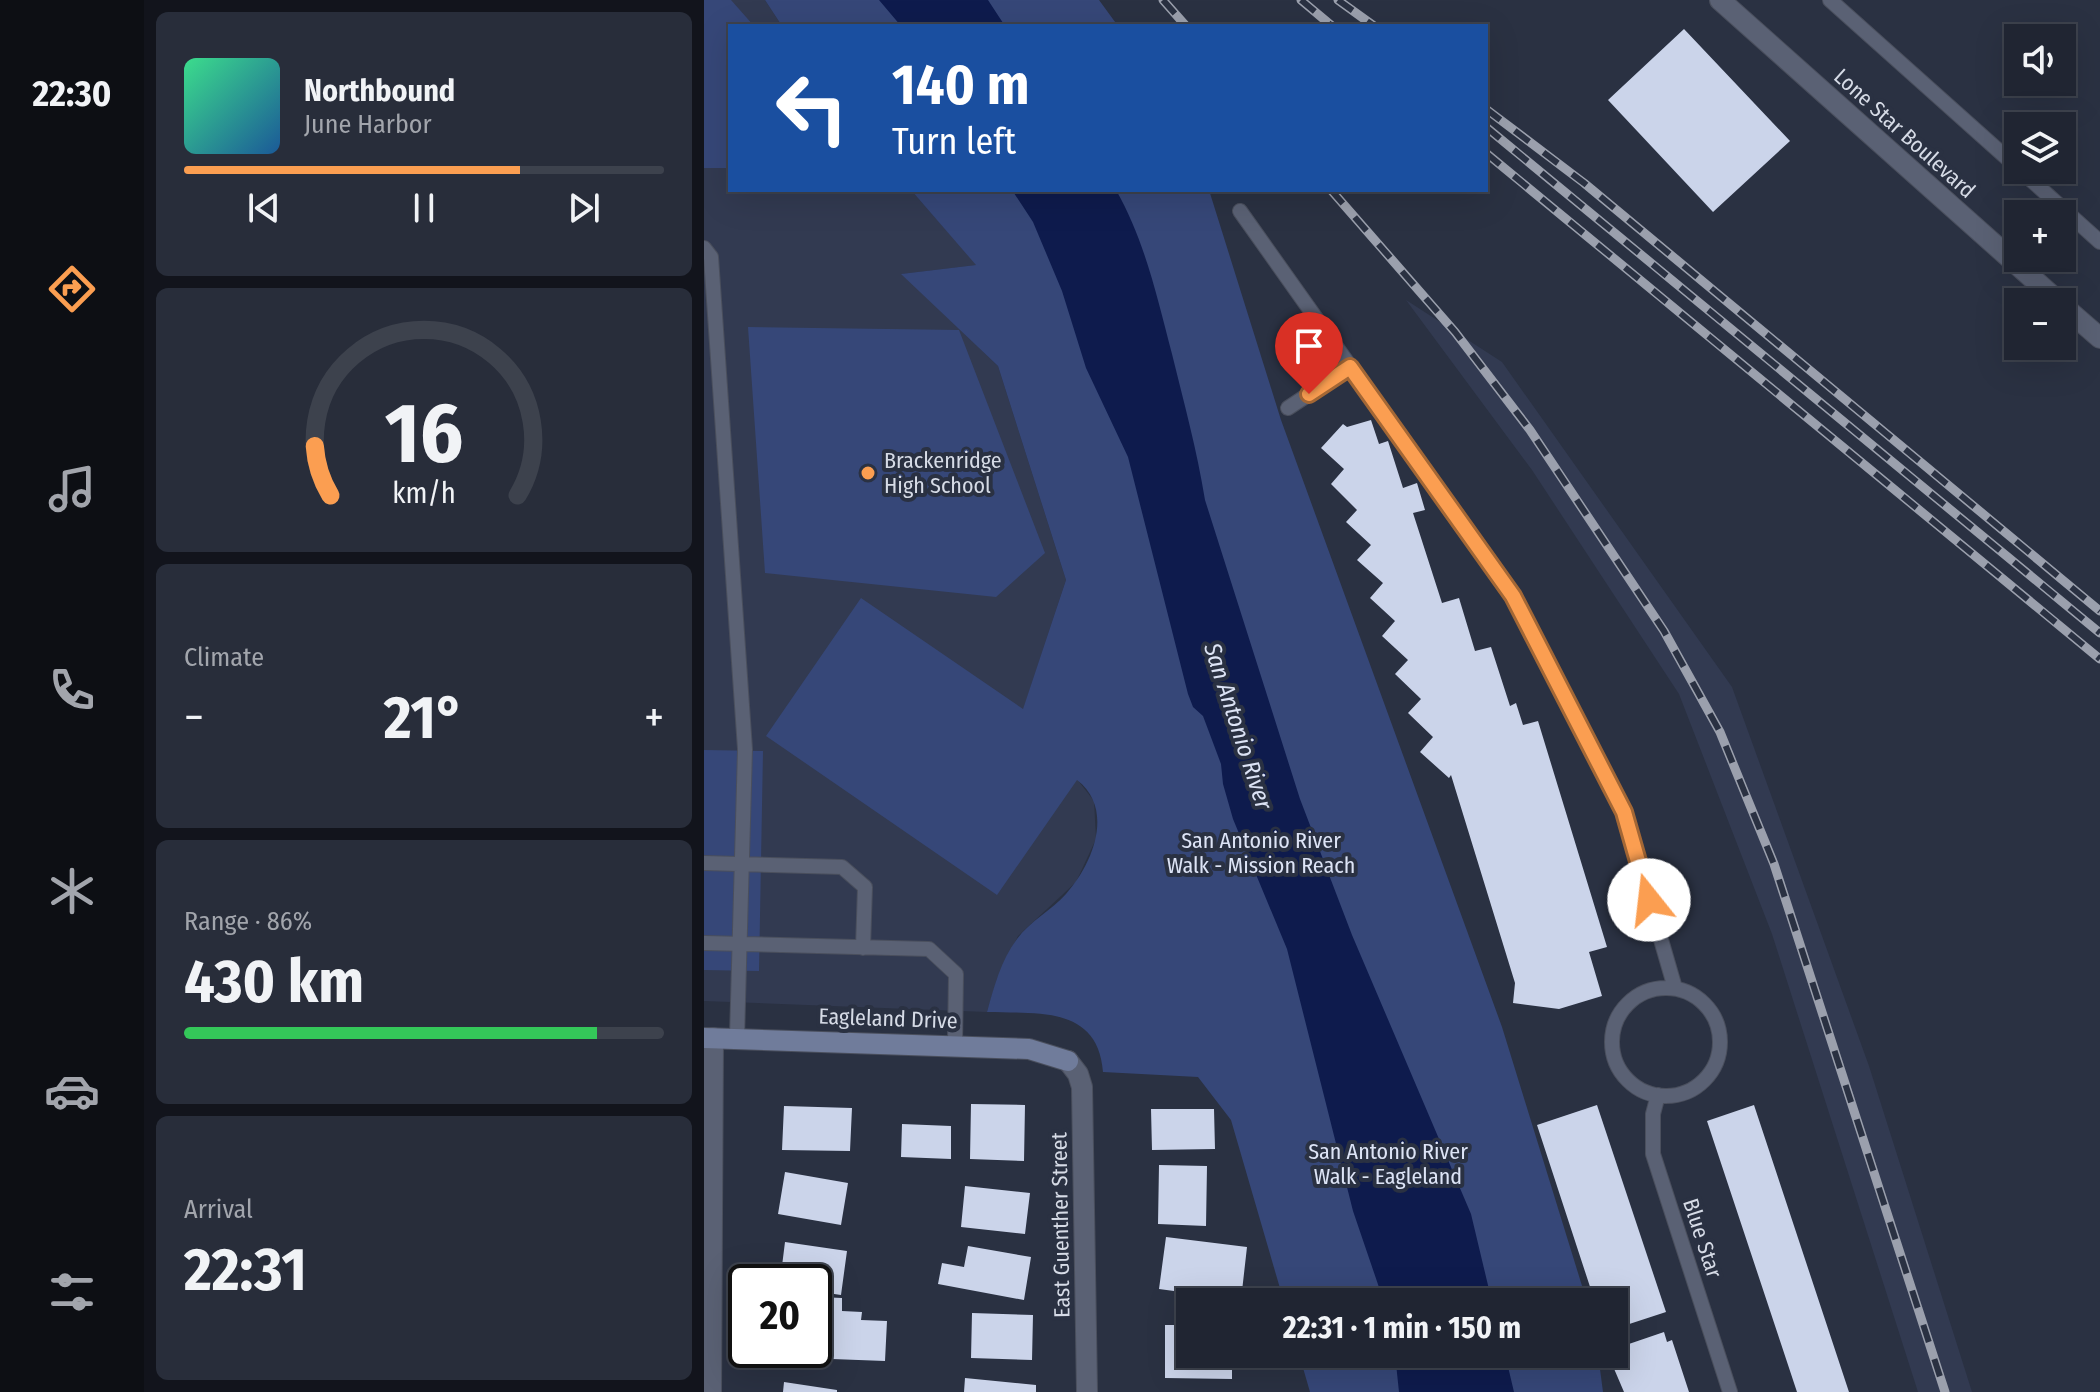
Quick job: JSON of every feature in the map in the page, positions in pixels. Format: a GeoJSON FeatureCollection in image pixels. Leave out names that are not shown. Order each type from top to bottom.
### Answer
{"type":"FeatureCollection","features":[{"type":"Feature","properties":{"kind":"street","name":"Lone Star Boulevard"},"geometry":{"type":"LineString","coordinates":[[1720,0],[2043,288]]}},
{"type":"Feature","properties":{"kind":"street","name":"Lone Star Boulevard"},"geometry":{"type":"LineString","coordinates":[[2076,317],[2100,338]]}},
{"type":"Feature","properties":{"kind":"street","name":"Eagleland Drive"},"geometry":{"type":"LineString","coordinates":[[709,1038],[955,1044],[1029,1049],[1068,1061]]}},
{"type":"Feature","properties":{"kind":"street"},"geometry":{"type":"LineString","coordinates":[[709,1038],[711,1392]]}},
{"type":"Feature","properties":{"kind":"street","name":"East Guenther Street"},"geometry":{"type":"LineString","coordinates":[[1068,1061],[1078,1074],[1082,1087],[1087,1392]]}},
{"type":"Feature","properties":{"kind":"lane"},"geometry":{"type":"LineString","coordinates":[[1830,0],[2004,156]]}},
{"type":"Feature","properties":{"kind":"lane"},"geometry":{"type":"LineString","coordinates":[[2036,184],[2100,242]]}},
{"type":"Feature","properties":{"kind":"lane"},"geometry":{"type":"LineString","coordinates":[[1240,211],[1513,596],[1624,812],[1675,988]]}},
{"type":"Feature","properties":{"kind":"lane"},"geometry":{"type":"LineString","coordinates":[[704,248],[711,257],[744,733],[737,1037]]}},
{"type":"Feature","properties":{"kind":"lane"},"geometry":{"type":"LineString","coordinates":[[1288,408],[1350,367]]}},
{"type":"Feature","properties":{"kind":"lane"},"geometry":{"type":"LineString","coordinates":[[704,863],[842,867],[865,887],[863,948]]}},
{"type":"Feature","properties":{"kind":"lane"},"geometry":{"type":"LineString","coordinates":[[704,943],[929,949],[956,974],[955,1044]]}},
{"type":"Feature","properties":{"kind":"lane"},"geometry":{"type":"LineString","coordinates":[[1662,987],[1675,988],[1689,993],[1710,1011],[1720,1037],[1719,1051],[1708,1076],[1698,1085],[1671,1096],[1658,1095],[1633,1085],[1616,1064],[1612,1051],[1614,1025],[1627,1003],[1637,995],[1662,987]]}},
{"type":"Feature","properties":{"kind":"lane","name":"Blue Star"},"geometry":{"type":"LineString","coordinates":[[1658,1095],[1653,1114],[1653,1154],[1730,1392]]}},
{"type":"Feature","properties":{"kind":"shaded area","name":"Brackenridge High School"},"geometry":{"type":"Polygon","coordinates":[[[704,0],[765,0],[781,24],[728,24],[728,192],[913,192],[977,265],[902,274],[998,366],[1066,580],[1023,710],[1094,801],[1096,839],[1076,882],[1018,936],[997,979],[987,1012],[704,1001],[704,0]]]}},
{"type":"Feature","properties":{"kind":"shaded area"},"geometry":{"type":"Polygon","coordinates":[[[1406,300],[1502,362],[1732,687],[1869,1066],[1972,1392],[1918,1392],[1772,934],[1679,694],[1532,470],[1406,300]]]}},
{"type":"Feature","properties":{"kind":"green space"},"geometry":{"type":"Polygon","coordinates":[[[704,0],[731,0],[752,24],[728,24],[728,168],[704,168],[704,0]]]}},
{"type":"Feature","properties":{"kind":"green space"},"geometry":{"type":"Polygon","coordinates":[[[765,0],[1099,0],[1117,24],[781,24],[765,0]]]}},
{"type":"Feature","properties":{"kind":"green space","name":"San Antonio River Walk - Mission Reach"},"geometry":{"type":"Polygon","coordinates":[[[913,192],[1210,192],[1281,420],[1502,1027],[1583,1288],[1280,1288],[1231,1120],[1198,1077],[1103,1072],[1099,1050],[1090,1035],[1077,1024],[1044,1014],[987,1012],[1011,947],[1028,927],[1066,894],[1084,868],[1096,837],[1095,806],[1089,792],[1077,780],[997,895],[766,736],[861,598],[1023,709],[1066,580],[998,366],[901,274],[976,265],[913,192]]]}},
{"type":"Feature","properties":{"kind":"green space"},"geometry":{"type":"Polygon","coordinates":[[[748,327],[959,330],[1045,553],[996,597],[765,573],[748,327]]]}},
{"type":"Feature","properties":{"kind":"green space"},"geometry":{"type":"Polygon","coordinates":[[[704,750],[763,751],[759,971],[704,970],[704,750]]]}},
{"type":"Feature","properties":{"kind":"green space"},"geometry":{"type":"Polygon","coordinates":[[[1303,1368],[1600,1368],[1603,1392],[1310,1392],[1303,1368]]]}},
{"type":"Feature","properties":{"kind":"water"},"geometry":{"type":"Polygon","coordinates":[[[879,0],[988,0],[1004,24],[899,24],[879,0]]]}},
{"type":"Feature","properties":{"kind":"water","name":"San Antonio River"},"geometry":{"type":"Polygon","coordinates":[[[1013,192],[1117,192],[1135,229],[1149,270],[1190,427],[1205,500],[1300,799],[1352,935],[1471,1214],[1489,1288],[1379,1288],[1353,1211],[1287,949],[1233,819],[1221,764],[1203,716],[1193,707],[1188,694],[1128,457],[1086,368],[1062,291],[1033,222],[1013,192]]]}},
{"type":"Feature","properties":{"kind":"water"},"geometry":{"type":"Polygon","coordinates":[[[1396,1368],[1508,1368],[1514,1392],[1399,1392],[1396,1368]]]}},
{"type":"Feature","properties":{"kind":"building"},"geometry":{"type":"Polygon","coordinates":[[[1684,29],[1790,141],[1713,212],[1608,100],[1684,29]]]}},
{"type":"Feature","properties":{"kind":"building"},"geometry":{"type":"Polygon","coordinates":[[[1371,420],[1379,444],[1388,441],[1403,488],[1417,483],[1425,510],[1413,513],[1442,603],[1459,598],[1475,651],[1491,647],[1510,706],[1516,703],[1523,725],[1538,721],[1607,947],[1589,952],[1602,996],[1559,1009],[1513,1003],[1515,983],[1451,775],[1449,778],[1420,752],[1433,737],[1408,713],[1421,699],[1395,674],[1408,660],[1382,636],[1395,621],[1370,598],[1383,583],[1357,560],[1371,545],[1346,522],[1357,510],[1331,484],[1344,469],[1321,448],[1343,424],[1347,427],[1371,420]]]}},
{"type":"Feature","properties":{"kind":"building"},"geometry":{"type":"Polygon","coordinates":[[[971,1104],[1025,1105],[1024,1161],[970,1159],[971,1104]]]}},
{"type":"Feature","properties":{"kind":"building"},"geometry":{"type":"Polygon","coordinates":[[[1597,1105],[1666,1312],[1628,1324],[1628,1288],[1590,1288],[1537,1125],[1597,1105]]]}},
{"type":"Feature","properties":{"kind":"building"},"geometry":{"type":"Polygon","coordinates":[[[1754,1105],[1849,1392],[1797,1392],[1707,1121],[1754,1105]]]}},
{"type":"Feature","properties":{"kind":"building"},"geometry":{"type":"Polygon","coordinates":[[[784,1106],[852,1108],[850,1151],[782,1150],[784,1106]]]}},
{"type":"Feature","properties":{"kind":"building"},"geometry":{"type":"Polygon","coordinates":[[[1151,1109],[1214,1109],[1215,1149],[1152,1150],[1151,1109]]]}},
{"type":"Feature","properties":{"kind":"building"},"geometry":{"type":"Polygon","coordinates":[[[902,1124],[951,1126],[951,1159],[901,1157],[902,1124]]]}},
{"type":"Feature","properties":{"kind":"building"},"geometry":{"type":"Polygon","coordinates":[[[1159,1165],[1207,1166],[1206,1226],[1158,1224],[1159,1165]]]}},
{"type":"Feature","properties":{"kind":"building"},"geometry":{"type":"Polygon","coordinates":[[[785,1172],[848,1183],[841,1225],[778,1214],[785,1172]]]}},
{"type":"Feature","properties":{"kind":"building"},"geometry":{"type":"Polygon","coordinates":[[[965,1186],[1030,1193],[1025,1234],[961,1227],[965,1186]]]}},
{"type":"Feature","properties":{"kind":"building"},"geometry":{"type":"Polygon","coordinates":[[[1166,1237],[1247,1247],[1242,1288],[1176,1288],[1176,1291],[1159,1289],[1166,1237]]]}},
{"type":"Feature","properties":{"kind":"building"},"geometry":{"type":"Polygon","coordinates":[[[785,1242],[847,1251],[841,1295],[832,1294],[832,1264],[782,1264],[785,1242]]]}},
{"type":"Feature","properties":{"kind":"building"},"geometry":{"type":"Polygon","coordinates":[[[968,1246],[1031,1257],[1024,1300],[938,1284],[942,1263],[964,1267],[968,1246]]]}},
{"type":"Feature","properties":{"kind":"building"},"geometry":{"type":"Polygon","coordinates":[[[832,1298],[842,1298],[842,1311],[862,1312],[861,1320],[887,1321],[885,1361],[832,1359],[832,1298]]]}},
{"type":"Feature","properties":{"kind":"building"},"geometry":{"type":"Polygon","coordinates":[[[972,1313],[1033,1315],[1032,1360],[971,1358],[972,1313]]]}},
{"type":"Feature","properties":{"kind":"building"},"geometry":{"type":"Polygon","coordinates":[[[1165,1325],[1176,1325],[1176,1368],[1232,1368],[1232,1379],[1165,1378],[1165,1325]]]}},
{"type":"Feature","properties":{"kind":"building"},"geometry":{"type":"Polygon","coordinates":[[[1664,1332],[1667,1342],[1672,1340],[1689,1392],[1624,1392],[1614,1368],[1628,1368],[1628,1344],[1664,1332]]]}},
{"type":"Feature","properties":{"kind":"building"},"geometry":{"type":"Polygon","coordinates":[[[965,1378],[1036,1385],[1036,1392],[964,1392],[965,1378]]]}},
{"type":"Feature","properties":{"kind":"building"},"geometry":{"type":"Polygon","coordinates":[[[784,1382],[837,1390],[837,1392],[783,1392],[784,1382]]]}},
{"type":"Feature","properties":{"kind":"railway"},"geometry":{"type":"LineString","coordinates":[[1163,0],[1184,24]]}},
{"type":"Feature","properties":{"kind":"railway"},"geometry":{"type":"LineString","coordinates":[[1301,0],[1330,24]]}},
{"type":"Feature","properties":{"kind":"railway"},"geometry":{"type":"LineString","coordinates":[[1338,0],[1371,24]]}},
{"type":"Feature","properties":{"kind":"railway"},"geometry":{"type":"LineString","coordinates":[[1488,111],[1584,183],[2100,611]]}},
{"type":"Feature","properties":{"kind":"railway"},"geometry":{"type":"LineString","coordinates":[[1488,129],[2100,633]]}},
{"type":"Feature","properties":{"kind":"railway"},"geometry":{"type":"LineString","coordinates":[[1488,155],[2100,659]]}},
{"type":"Feature","properties":{"kind":"railway"},"geometry":{"type":"LineString","coordinates":[[1333,192],[1455,332],[1530,430],[1664,631],[1720,732],[1774,864],[1945,1392]]}},
{"type":"Feature","properties":{"kind":"place","name":"Brackenridge High School"},"geometry":{"type":"Point","coordinates":[868,473]}},
{"type":"Feature","properties":{"kind":"route"},"geometry":{"type":"LineString","coordinates":[[1309,394],[1350,367],[1513,596],[1624,812],[1649,900]]}},
{"type":"Feature","properties":{"kind":"park label","name":"San Antonio River Walk - Eagleland"},"geometry":{"type":"Point","coordinates":[1388,1164]}}]}
